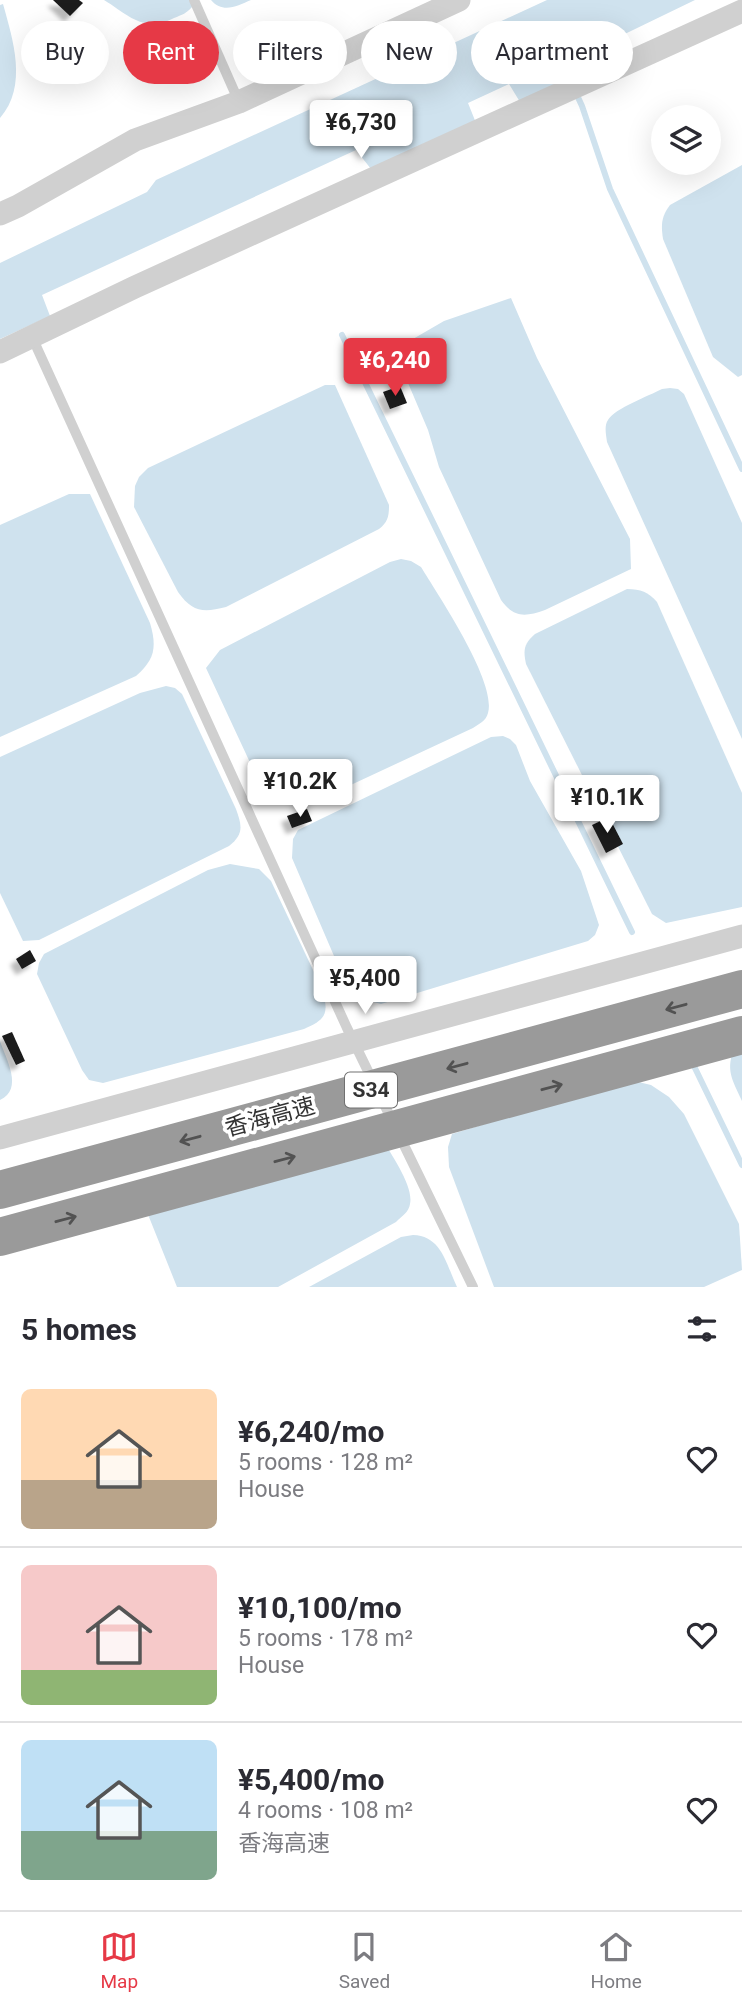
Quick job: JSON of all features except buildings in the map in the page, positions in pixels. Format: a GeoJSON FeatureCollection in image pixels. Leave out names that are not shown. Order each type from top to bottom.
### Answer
{"type":"FeatureCollection","features":[{"type":"Feature","properties":{"kind":"highway","name":"香海高速"},"geometry":{"type":"LineString","coordinates":[[0,1191],[742,989]]}},
{"type":"Feature","properties":{"kind":"highway","name":"香海高速"},"geometry":{"type":"LineString","coordinates":[[0,1237],[742,1035]]}},
{"type":"Feature","properties":{"kind":"street"},"geometry":{"type":"LineString","coordinates":[[0,214],[135,140],[239,102],[459,0]]}},
{"type":"Feature","properties":{"kind":"street"},"geometry":{"type":"LineString","coordinates":[[0,352],[135,287],[742,11]]}},
{"type":"Feature","properties":{"kind":"street"},"geometry":{"type":"LineString","coordinates":[[0,1138],[742,936]]}},
{"type":"Feature","properties":{"kind":"lane"},"geometry":{"type":"LineString","coordinates":[[194,0],[239,102]]}},
{"type":"Feature","properties":{"kind":"lane"},"geometry":{"type":"LineString","coordinates":[[32,337],[354,1042],[473,1287]]}},
{"type":"Feature","properties":{"kind":"water"},"geometry":{"type":"Polygon","coordinates":[[[104,0],[192,0],[192,7],[184,14],[166,21],[137,21],[104,0]]]}},
{"type":"Feature","properties":{"kind":"water"},"geometry":{"type":"Polygon","coordinates":[[[211,0],[251,0],[225,8],[211,0]]]}},
{"type":"Feature","properties":{"kind":"water"},"geometry":{"type":"Polygon","coordinates":[[[547,0],[695,0],[633,30],[633,21],[501,21],[547,0]]]}},
{"type":"Feature","properties":{"kind":"water"},"geometry":{"type":"Polygon","coordinates":[[[3,4],[14,47],[16,77],[9,105],[0,118],[0,5],[3,4]]]}},
{"type":"Feature","properties":{"kind":"water"},"geometry":{"type":"Polygon","coordinates":[[[471,35],[471,84],[509,84],[468,103],[476,123],[371,169],[356,150],[42,295],[50,316],[0,339],[0,263],[147,192],[156,180],[365,84],[457,84],[457,41],[471,35]]]}},
{"type":"Feature","properties":{"kind":"water"},"geometry":{"type":"Polygon","coordinates":[[[509,84],[555,84],[520,102],[509,84]]]}},
{"type":"Feature","properties":{"kind":"water"},"geometry":{"type":"Polygon","coordinates":[[[742,165],[742,375],[738,377],[713,357],[663,239],[662,225],[670,205],[742,165]]]}},
{"type":"Feature","properties":{"kind":"water"},"geometry":{"type":"Polygon","coordinates":[[[511,298],[537,358],[630,539],[631,569],[545,610],[526,615],[515,613],[501,600],[439,467],[428,430],[394,350],[444,321],[511,298]]]}},
{"type":"Feature","properties":{"kind":"water"},"geometry":{"type":"Polygon","coordinates":[[[325,385],[335,385],[389,505],[386,521],[379,529],[226,607],[204,610],[188,604],[178,592],[134,507],[135,486],[139,477],[148,468],[325,385]]]}},
{"type":"Feature","properties":{"kind":"water"},"geometry":{"type":"Polygon","coordinates":[[[662,389],[678,389],[684,394],[742,523],[742,739],[607,442],[606,425],[612,416],[662,389]]]}},
{"type":"Feature","properties":{"kind":"water"},"geometry":{"type":"Polygon","coordinates":[[[69,494],[90,494],[150,623],[153,652],[136,676],[0,737],[0,525],[69,494]]]}},
{"type":"Feature","properties":{"kind":"water"},"geometry":{"type":"Polygon","coordinates":[[[401,559],[421,567],[452,617],[484,681],[488,699],[487,716],[473,728],[325,797],[312,795],[279,805],[267,799],[206,668],[220,650],[390,562],[401,559]]]}},
{"type":"Feature","properties":{"kind":"water"},"geometry":{"type":"Polygon","coordinates":[[[627,589],[644,592],[657,602],[742,793],[742,907],[666,923],[652,914],[526,664],[525,647],[535,634],[627,589]]]}},
{"type":"Feature","properties":{"kind":"water"},"geometry":{"type":"Polygon","coordinates":[[[166,686],[175,688],[182,694],[236,809],[240,825],[237,838],[229,846],[39,940],[23,941],[0,893],[0,757],[140,693],[166,686]]]}},
{"type":"Feature","properties":{"kind":"water"},"geometry":{"type":"Polygon","coordinates":[[[503,736],[516,745],[530,781],[581,871],[599,925],[595,935],[588,941],[381,1004],[366,1000],[346,984],[292,858],[293,839],[298,830],[491,737],[503,736]]]}},
{"type":"Feature","properties":{"kind":"water"},"geometry":{"type":"Polygon","coordinates":[[[230,864],[259,869],[271,881],[322,989],[325,1010],[322,1018],[304,1029],[103,1083],[89,1080],[37,974],[44,954],[208,870],[230,864]]]}},
{"type":"Feature","properties":{"kind":"water"},"geometry":{"type":"Polygon","coordinates":[[[0,1041],[12,1081],[11,1089],[0,1100],[0,1041]]]}},
{"type":"Feature","properties":{"kind":"water"},"geometry":{"type":"Polygon","coordinates":[[[742,1044],[742,1101],[733,1080],[730,1062],[735,1046],[742,1044]]]}},
{"type":"Feature","properties":{"kind":"water"},"geometry":{"type":"Polygon","coordinates":[[[630,1080],[651,1085],[669,1097],[684,1114],[739,1224],[742,1270],[704,1287],[494,1287],[449,1167],[448,1147],[452,1134],[630,1080]]]}},
{"type":"Feature","properties":{"kind":"water"},"geometry":{"type":"Polygon","coordinates":[[[383,1140],[409,1189],[410,1204],[405,1214],[396,1222],[278,1287],[177,1287],[145,1207],[383,1140]]]}},
{"type":"Feature","properties":{"kind":"water"},"geometry":{"type":"Polygon","coordinates":[[[413,1235],[431,1240],[437,1246],[457,1287],[309,1287],[401,1237],[413,1235]]]}},
{"type":"Feature","properties":{"kind":"waterway"},"geometry":{"type":"LineString","coordinates":[[576,93],[610,189],[742,469]]}},
{"type":"Feature","properties":{"kind":"waterway"},"geometry":{"type":"LineString","coordinates":[[342,335],[632,932]]}},
{"type":"Feature","properties":{"kind":"waterway"},"geometry":{"type":"LineString","coordinates":[[693,1064],[742,1165]]}}]}
